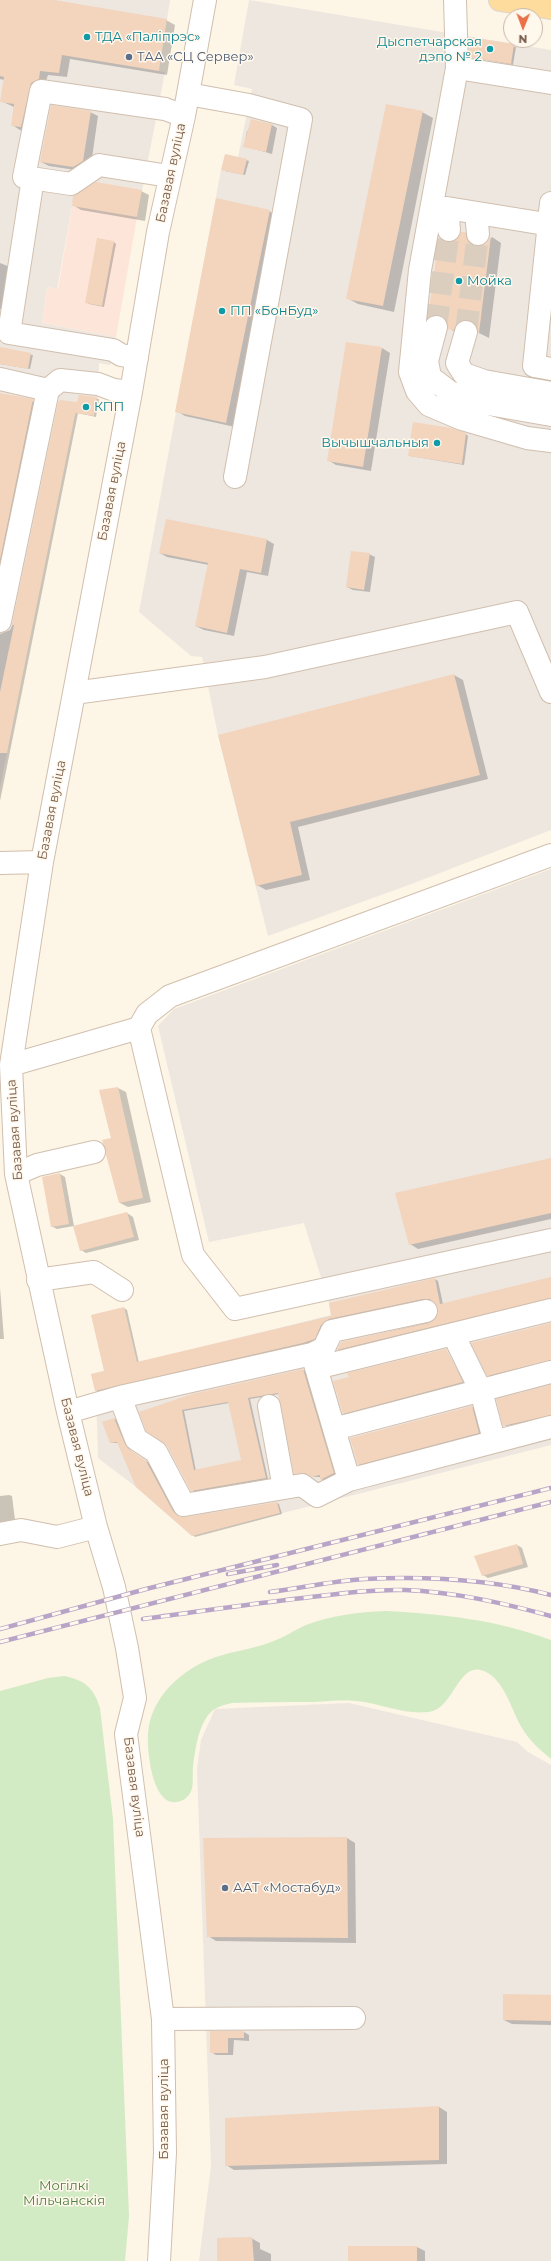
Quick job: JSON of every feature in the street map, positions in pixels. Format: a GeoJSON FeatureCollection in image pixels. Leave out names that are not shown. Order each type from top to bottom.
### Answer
{"type":"FeatureCollection","features":[{"type":"Feature","properties":{"kind":"main road"},"geometry":{"type":"LineString","coordinates":[[500,0],[551,8]]}},
{"type":"Feature","properties":{"kind":"street","name":"Базавая вуліца"},"geometry":{"type":"LineString","coordinates":[[160,2261],[165,2153],[163,2019],[126,1734],[135,1698],[114,1587],[96,1528],[38,1280],[10,1168],[10,1065],[42,862],[131,392],[169,176],[184,116],[204,0]]}},
{"type":"Feature","properties":{"kind":"street"},"geometry":{"type":"LineString","coordinates":[[455,0],[457,68],[420,270],[410,372],[417,391],[429,405],[462,419],[527,438],[551,441]]}},
{"type":"Feature","properties":{"kind":"street"},"geometry":{"type":"LineString","coordinates":[[457,68],[551,83]]}},
{"type":"Feature","properties":{"kind":"street"},"geometry":{"type":"LineString","coordinates":[[169,176],[99,165],[71,184],[24,177],[41,91],[165,109],[184,116]]}},
{"type":"Feature","properties":{"kind":"street"},"geometry":{"type":"LineString","coordinates":[[188,94],[249,105],[301,119],[235,477]]}},
{"type":"Feature","properties":{"kind":"street"},"geometry":{"type":"LineString","coordinates":[[33,178],[9,332],[113,350],[121,355],[137,358]]}},
{"type":"Feature","properties":{"kind":"street"},"geometry":{"type":"LineString","coordinates":[[542,367],[551,203]]}},
{"type":"Feature","properties":{"kind":"street"},"geometry":{"type":"LineString","coordinates":[[449,230],[447,208],[550,225]]}},
{"type":"Feature","properties":{"kind":"street"},"geometry":{"type":"LineString","coordinates":[[476,213],[478,234]]}},
{"type":"Feature","properties":{"kind":"street"},"geometry":{"type":"LineString","coordinates":[[436,327],[428,361],[430,377],[450,392],[477,402],[551,415]]}},
{"type":"Feature","properties":{"kind":"street"},"geometry":{"type":"LineString","coordinates":[[466,332],[457,363],[464,374],[484,381],[544,392]]}},
{"type":"Feature","properties":{"kind":"street"},"geometry":{"type":"LineString","coordinates":[[0,379],[48,390]]}},
{"type":"Feature","properties":{"kind":"street"},"geometry":{"type":"LineString","coordinates":[[0,621],[48,390],[60,380],[98,384],[131,392]]}},
{"type":"Feature","properties":{"kind":"street"},"geometry":{"type":"LineString","coordinates":[[74,693],[265,667],[517,612],[551,692]]}},
{"type":"Feature","properties":{"kind":"street"},"geometry":{"type":"LineString","coordinates":[[551,855],[170,996],[147,1014],[139,1028],[193,1255],[235,1309],[551,1240]]}},
{"type":"Feature","properties":{"kind":"street"},"geometry":{"type":"LineString","coordinates":[[0,863],[42,862]]}},
{"type":"Feature","properties":{"kind":"street"},"geometry":{"type":"LineString","coordinates":[[10,1065],[139,1028]]}},
{"type":"Feature","properties":{"kind":"street"},"geometry":{"type":"LineString","coordinates":[[10,1168],[37,1165],[94,1152]]}},
{"type":"Feature","properties":{"kind":"street"},"geometry":{"type":"LineString","coordinates":[[38,1280],[94,1272],[122,1290]]}},
{"type":"Feature","properties":{"kind":"street"},"geometry":{"type":"LineString","coordinates":[[68,1412],[120,1397],[453,1334],[551,1310]]}},
{"type":"Feature","properties":{"kind":"street"},"geometry":{"type":"LineString","coordinates":[[314,1361],[324,1348],[332,1331],[426,1311]]}},
{"type":"Feature","properties":{"kind":"street"},"geometry":{"type":"LineString","coordinates":[[453,1334],[481,1391],[494,1440]]}},
{"type":"Feature","properties":{"kind":"street"},"geometry":{"type":"LineString","coordinates":[[314,1361],[349,1480]]}},
{"type":"Feature","properties":{"kind":"street"},"geometry":{"type":"LineString","coordinates":[[334,1429],[551,1372]]}},
{"type":"Feature","properties":{"kind":"street"},"geometry":{"type":"LineString","coordinates":[[120,1397],[136,1439],[156,1452],[184,1505],[302,1485],[318,1496],[349,1480],[551,1426]]}},
{"type":"Feature","properties":{"kind":"street"},"geometry":{"type":"LineString","coordinates":[[268,1406],[284,1488]]}},
{"type":"Feature","properties":{"kind":"street"},"geometry":{"type":"LineString","coordinates":[[0,1534],[21,1530],[57,1537],[96,1528]]}},
{"type":"Feature","properties":{"kind":"street"},"geometry":{"type":"LineString","coordinates":[[163,2019],[354,2018]]}},
{"type":"Feature","properties":{"kind":"shaded area","name":"ТДА «Паліпрэс»"},"geometry":{"type":"Polygon","coordinates":[[[0,0],[170,0],[159,71],[165,72],[137,217],[72,206],[57,289],[47,287],[42,323],[116,337],[110,365],[99,363],[98,394],[94,416],[75,413],[0,788],[0,0]]]}},
{"type":"Feature","properties":{"kind":"shaded area"},"geometry":{"type":"Polygon","coordinates":[[[249,0],[503,42],[503,48],[539,48],[551,50],[551,830],[414,883],[268,936],[218,735],[202,657],[191,656],[139,612],[221,170],[238,157],[252,89],[234,85],[249,0]]]}},
{"type":"Feature","properties":{"kind":"shaded area"},"geometry":{"type":"Polygon","coordinates":[[[72,206],[137,217],[116,337],[42,323],[47,287],[58,289],[72,206]]]}},
{"type":"Feature","properties":{"kind":"shaded area"},"geometry":{"type":"Polygon","coordinates":[[[551,869],[551,1445],[192,1536],[136,1487],[98,1458],[96,1392],[91,1374],[331,1315],[329,1303],[304,1223],[209,1242],[158,1026],[174,1009],[551,869]]]}},
{"type":"Feature","properties":{"kind":"shaded area","name":"ААТ «Мостабуд»"},"geometry":{"type":"Polygon","coordinates":[[[349,1703],[517,1742],[528,1752],[551,1765],[551,2261],[199,2261],[211,2166],[197,1769],[201,1740],[215,1709],[349,1703]]]}},
{"type":"Feature","properties":{"kind":"green space"},"geometry":{"type":"Polygon","coordinates":[[[386,1611],[470,1619],[511,1627],[551,1640],[551,1759],[528,1737],[518,1721],[507,1696],[497,1681],[484,1671],[475,1670],[468,1672],[444,1703],[437,1709],[428,1712],[410,1712],[365,1702],[351,1701],[232,1703],[220,1706],[214,1709],[206,1718],[200,1732],[196,1746],[192,1786],[189,1795],[184,1800],[177,1802],[169,1801],[162,1795],[153,1776],[150,1764],[148,1734],[150,1721],[162,1696],[181,1676],[192,1668],[216,1657],[276,1640],[306,1625],[346,1615],[386,1611]]]}},
{"type":"Feature","properties":{"kind":"green space","name":"Могілкі Мільчанскія"},"geometry":{"type":"Polygon","coordinates":[[[64,1676],[78,1680],[88,1686],[98,1701],[113,1819],[129,2216],[125,2261],[0,2261],[0,1691],[48,1678],[64,1676]]]}},
{"type":"Feature","properties":{"kind":"building","name":"ТДА «Паліпрэс»"},"geometry":{"type":"Polygon","coordinates":[[[0,0],[54,0],[167,19],[159,71],[62,55],[59,73],[40,71],[39,79],[31,83],[21,127],[11,126],[14,104],[0,102],[4,77],[0,76],[0,0]]]}},
{"type":"Feature","properties":{"kind":"building","name":"Дыспетчарская дэпо № 2"},"geometry":{"type":"Polygon","coordinates":[[[469,37],[503,42],[503,48],[513,48],[511,64],[469,57],[469,37]]]}},
{"type":"Feature","properties":{"kind":"building"},"geometry":{"type":"Polygon","coordinates":[[[386,104],[423,111],[383,306],[346,299],[386,104]]]}},
{"type":"Feature","properties":{"kind":"building"},"geometry":{"type":"Polygon","coordinates":[[[51,105],[91,111],[83,161],[73,167],[40,162],[51,105]]]}},
{"type":"Feature","properties":{"kind":"building"},"geometry":{"type":"Polygon","coordinates":[[[251,119],[272,124],[266,152],[243,147],[251,119]]]}},
{"type":"Feature","properties":{"kind":"building"},"geometry":{"type":"Polygon","coordinates":[[[225,154],[247,159],[243,175],[221,170],[225,154]]]}},
{"type":"Feature","properties":{"kind":"building"},"geometry":{"type":"Polygon","coordinates":[[[96,182],[142,190],[137,217],[72,206],[73,196],[96,182]]]}},
{"type":"Feature","properties":{"kind":"building","name":"ПП «БонБуд»"},"geometry":{"type":"Polygon","coordinates":[[[216,198],[270,210],[226,423],[175,412],[216,198]]]}},
{"type":"Feature","properties":{"kind":"building","name":"Мойка"},"geometry":{"type":"Polygon","coordinates":[[[461,232],[465,232],[468,241],[472,245],[479,246],[486,244],[491,236],[479,333],[475,324],[470,320],[463,320],[458,323],[454,330],[448,329],[445,318],[440,315],[433,315],[428,318],[439,237],[444,241],[451,242],[456,240],[461,232]]]}},
{"type":"Feature","properties":{"kind":"building"},"geometry":{"type":"Polygon","coordinates":[[[97,238],[114,241],[102,306],[85,303],[97,238]]]}},
{"type":"Feature","properties":{"kind":"building"},"geometry":{"type":"Polygon","coordinates":[[[346,342],[382,347],[363,467],[327,461],[346,342]]]}},
{"type":"Feature","properties":{"kind":"building"},"geometry":{"type":"Polygon","coordinates":[[[0,347],[31,353],[28,369],[0,364],[0,347]]]}},
{"type":"Feature","properties":{"kind":"building"},"geometry":{"type":"Polygon","coordinates":[[[0,393],[33,399],[0,560],[0,393]]]}},
{"type":"Feature","properties":{"kind":"building"},"geometry":{"type":"Polygon","coordinates":[[[79,395],[97,397],[94,416],[75,413],[7,753],[0,753],[0,692],[14,625],[12,624],[58,403],[60,400],[77,402],[79,395]]]}},
{"type":"Feature","properties":{"kind":"building","name":"Вычышчальныя"},"geometry":{"type":"Polygon","coordinates":[[[413,422],[451,428],[466,433],[462,464],[408,456],[413,422]]]}},
{"type":"Feature","properties":{"kind":"building"},"geometry":{"type":"Polygon","coordinates":[[[166,519],[267,539],[261,573],[240,569],[227,633],[195,626],[208,563],[159,553],[166,519]]]}},
{"type":"Feature","properties":{"kind":"building"},"geometry":{"type":"Polygon","coordinates":[[[351,551],[370,553],[364,590],[346,587],[351,551]]]}},
{"type":"Feature","properties":{"kind":"building"},"geometry":{"type":"Polygon","coordinates":[[[454,674],[480,775],[290,822],[302,875],[256,886],[218,735],[454,674]]]}},
{"type":"Feature","properties":{"kind":"building"},"geometry":{"type":"Polygon","coordinates":[[[118,1087],[143,1198],[119,1203],[102,1140],[111,1138],[99,1090],[118,1087]]]}},
{"type":"Feature","properties":{"kind":"building"},"geometry":{"type":"Polygon","coordinates":[[[551,1158],[551,1213],[409,1245],[395,1193],[551,1158]]]}},
{"type":"Feature","properties":{"kind":"building"},"geometry":{"type":"Polygon","coordinates":[[[60,1173],[69,1224],[51,1227],[42,1177],[60,1173]]]}},
{"type":"Feature","properties":{"kind":"building"},"geometry":{"type":"Polygon","coordinates":[[[127,1212],[134,1237],[80,1251],[73,1226],[127,1212]]]}},
{"type":"Feature","properties":{"kind":"building"},"geometry":{"type":"Polygon","coordinates":[[[551,1277],[551,1298],[337,1350],[341,1342],[429,1323],[438,1315],[438,1308],[430,1299],[423,1299],[329,1319],[321,1325],[315,1339],[303,1343],[95,1391],[91,1374],[104,1371],[91,1315],[124,1307],[137,1362],[331,1316],[329,1303],[435,1278],[440,1304],[551,1277]]]}},
{"type":"Feature","properties":{"kind":"building"},"geometry":{"type":"Polygon","coordinates":[[[551,1323],[551,1360],[487,1376],[471,1343],[551,1323]]]}},
{"type":"Feature","properties":{"kind":"building"},"geometry":{"type":"Polygon","coordinates":[[[446,1349],[463,1382],[343,1414],[333,1381],[349,1377],[347,1373],[446,1349]]]}},
{"type":"Feature","properties":{"kind":"building"},"geometry":{"type":"Polygon","coordinates":[[[303,1369],[334,1473],[320,1480],[320,1475],[312,1477],[305,1473],[294,1474],[278,1393],[248,1398],[266,1478],[191,1491],[167,1446],[146,1431],[139,1412],[192,1394],[303,1369]],[[228,1402],[182,1410],[194,1470],[241,1460],[228,1402]]]}},
{"type":"Feature","properties":{"kind":"building"},"geometry":{"type":"Polygon","coordinates":[[[551,1385],[551,1415],[503,1426],[496,1399],[551,1385]]]}},
{"type":"Feature","properties":{"kind":"building"},"geometry":{"type":"Polygon","coordinates":[[[472,1406],[479,1433],[358,1465],[350,1438],[472,1406]]]}},
{"type":"Feature","properties":{"kind":"building"},"geometry":{"type":"Polygon","coordinates":[[[114,1418],[125,1444],[129,1449],[146,1461],[173,1511],[178,1516],[186,1517],[277,1502],[280,1513],[192,1536],[136,1487],[117,1442],[110,1443],[102,1422],[114,1418]]]}},
{"type":"Feature","properties":{"kind":"building"},"geometry":{"type":"Polygon","coordinates":[[[517,1544],[523,1564],[482,1576],[474,1556],[517,1544]]]}},
{"type":"Feature","properties":{"kind":"building"},"geometry":{"type":"Polygon","coordinates":[[[347,1837],[348,1938],[207,1937],[203,1838],[347,1837]]]}},
{"type":"Feature","properties":{"kind":"building"},"geometry":{"type":"Polygon","coordinates":[[[503,1994],[551,1995],[551,2021],[503,2020],[503,1994]]]}},
{"type":"Feature","properties":{"kind":"building"},"geometry":{"type":"Polygon","coordinates":[[[210,2031],[244,2031],[244,2038],[228,2038],[228,2053],[210,2053],[210,2031]]]}},
{"type":"Feature","properties":{"kind":"building"},"geometry":{"type":"Polygon","coordinates":[[[439,2106],[439,2160],[225,2166],[225,2118],[439,2106]]]}},
{"type":"Feature","properties":{"kind":"building"},"geometry":{"type":"Polygon","coordinates":[[[252,2237],[254,2261],[217,2261],[217,2238],[252,2237]]]}},
{"type":"Feature","properties":{"kind":"building"},"geometry":{"type":"Polygon","coordinates":[[[348,2246],[417,2246],[417,2261],[348,2261],[348,2246]]]}},
{"type":"Feature","properties":{"kind":"tunnel"},"geometry":{"type":"LineString","coordinates":[[436,327],[449,230]]}},
{"type":"Feature","properties":{"kind":"tunnel"},"geometry":{"type":"LineString","coordinates":[[466,332],[478,234]]}},
{"type":"Feature","properties":{"kind":"railway"},"geometry":{"type":"LineString","coordinates":[[0,1629],[146,1589],[551,1488]]}},
{"type":"Feature","properties":{"kind":"railway"},"geometry":{"type":"LineString","coordinates":[[0,1642],[551,1502]]}},
{"type":"Feature","properties":{"kind":"railway"},"geometry":{"type":"LineString","coordinates":[[228,1574],[277,1565]]}},
{"type":"Feature","properties":{"kind":"railway"},"geometry":{"type":"LineString","coordinates":[[270,1592],[352,1580],[411,1578],[482,1582],[505,1585],[551,1595]]}},
{"type":"Feature","properties":{"kind":"railway"},"geometry":{"type":"LineString","coordinates":[[143,1619],[328,1595],[392,1590],[424,1591],[461,1596],[551,1616]]}},
{"type":"Feature","properties":{"kind":"place","name":"ТДА «Паліпрэс»"},"geometry":{"type":"Point","coordinates":[87,37]}},
{"type":"Feature","properties":{"kind":"place","name":"Дыспетчарская дэпо № 2"},"geometry":{"type":"Point","coordinates":[490,49]}},
{"type":"Feature","properties":{"kind":"place","name":"ТАА «СЦ Сервер»"},"geometry":{"type":"Point","coordinates":[129,57]}},
{"type":"Feature","properties":{"kind":"place","name":"Мойка"},"geometry":{"type":"Point","coordinates":[459,281]}},
{"type":"Feature","properties":{"kind":"place","name":"ПП «БонБуд»"},"geometry":{"type":"Point","coordinates":[222,311]}},
{"type":"Feature","properties":{"kind":"place","name":"КПП"},"geometry":{"type":"Point","coordinates":[86,407]}},
{"type":"Feature","properties":{"kind":"place","name":"Вычышчальныя"},"geometry":{"type":"Point","coordinates":[437,443]}},
{"type":"Feature","properties":{"kind":"place","name":"ААТ «Мостабуд»"},"geometry":{"type":"Point","coordinates":[225,1888]}}]}
